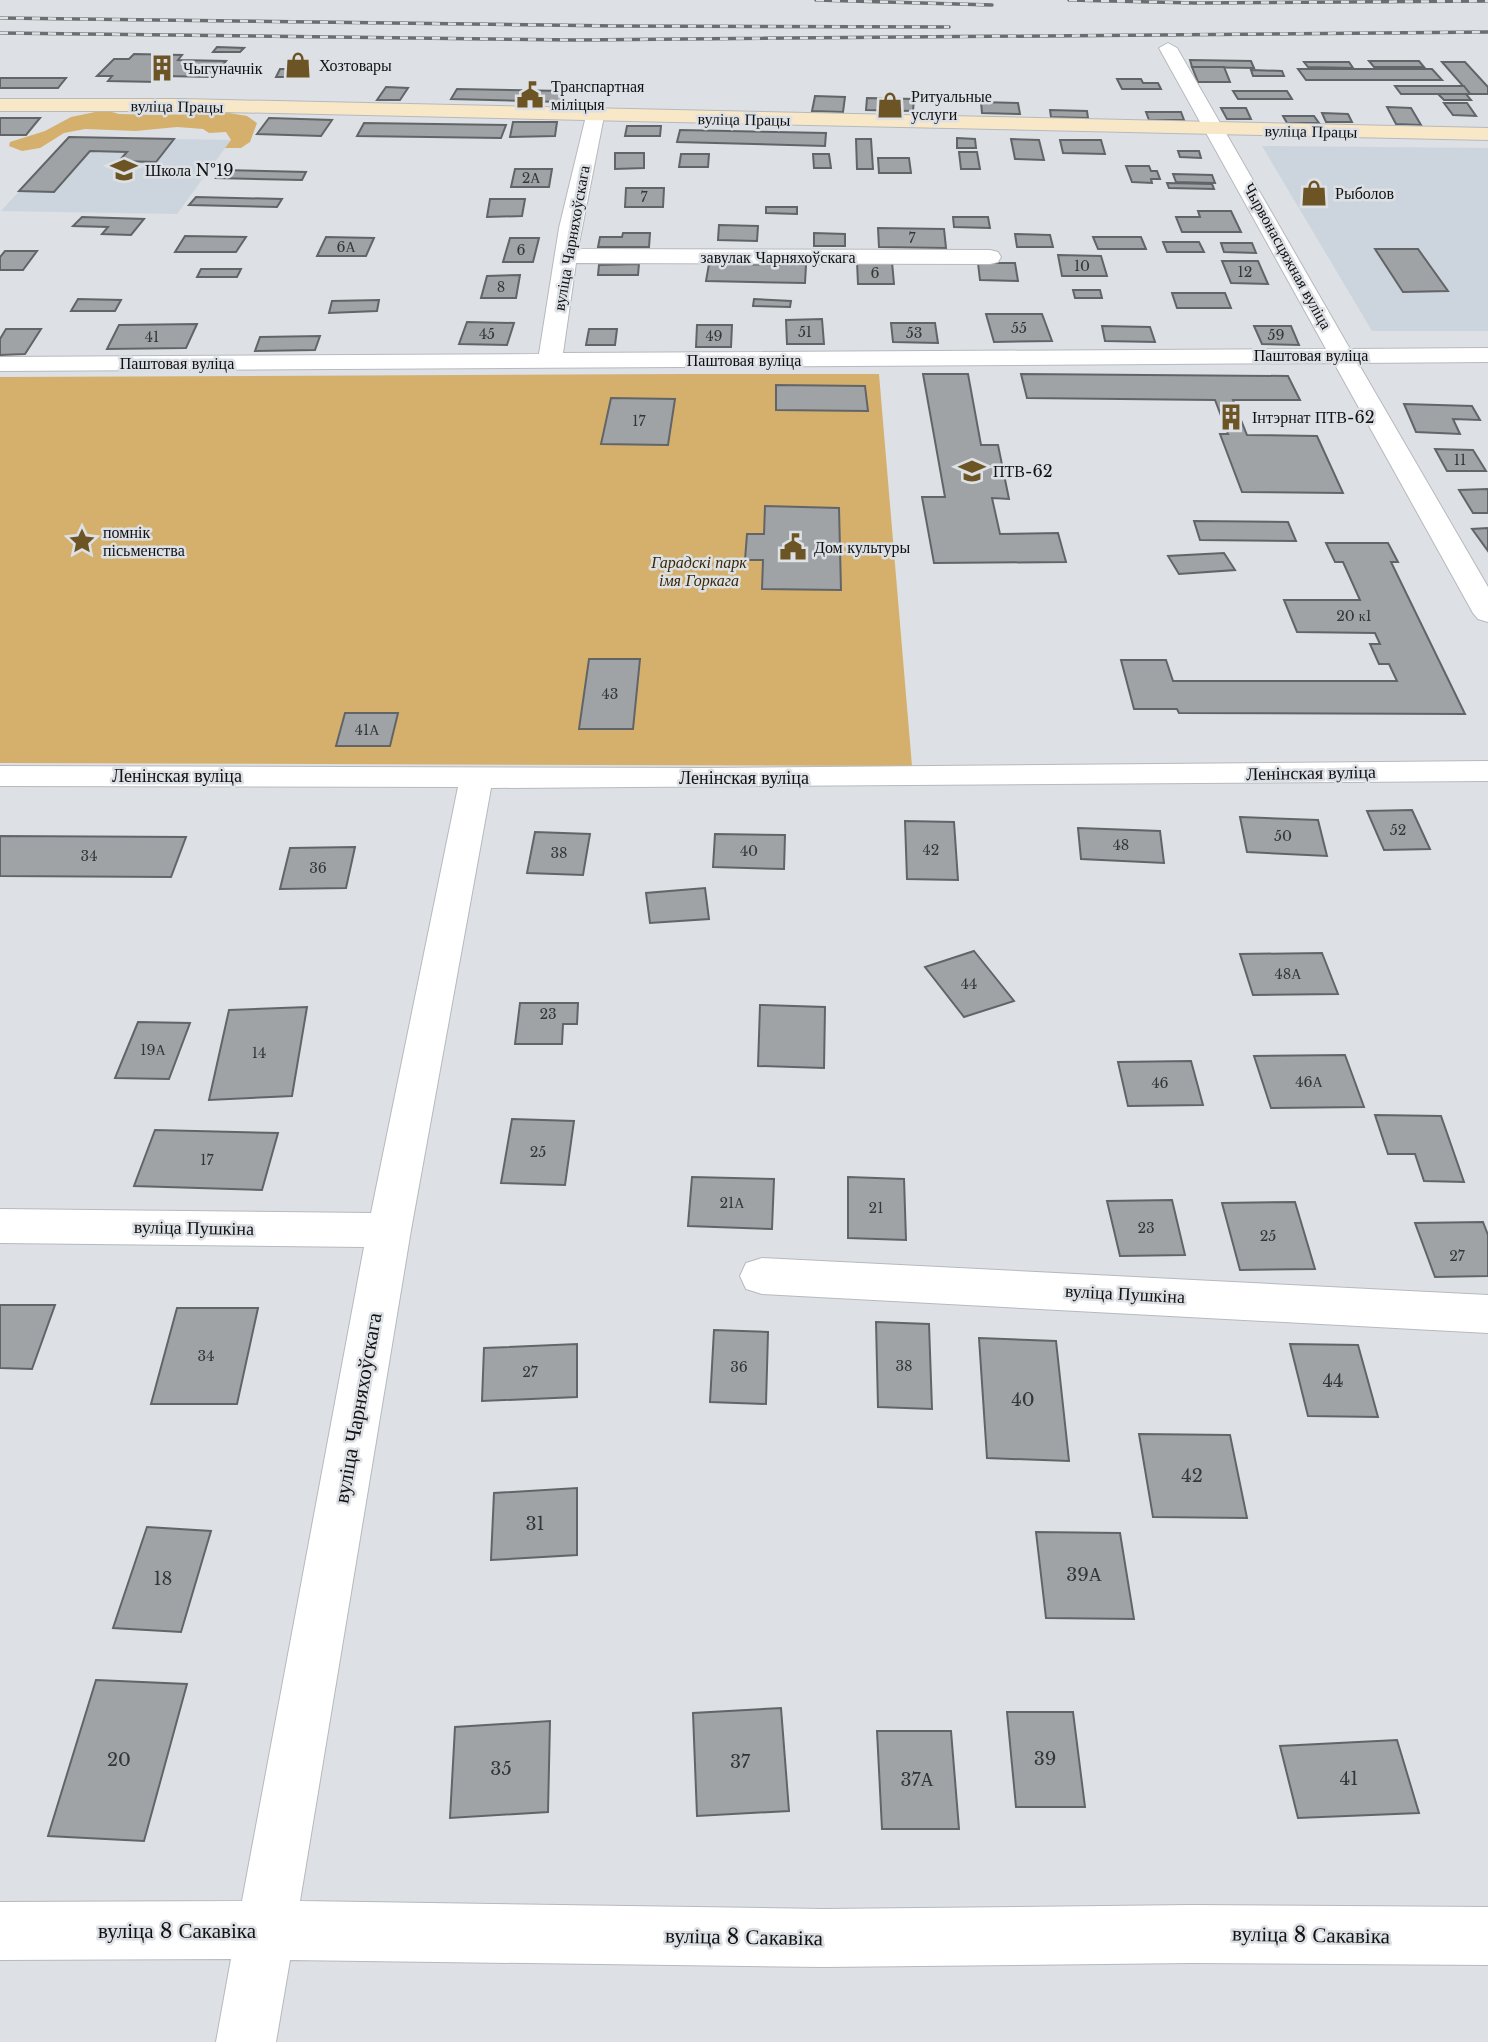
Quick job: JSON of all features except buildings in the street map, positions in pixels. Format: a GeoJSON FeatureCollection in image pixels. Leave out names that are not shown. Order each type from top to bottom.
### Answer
{"type":"FeatureCollection","features":[{"type":"Feature","properties":{"kind":"main road","name":"вуліца Працы"},"geometry":{"type":"LineString","coordinates":[[0,106],[182,105],[1488,134]]}},
{"type":"Feature","properties":{"kind":"street","name":"Чырвонасцяжная вуліца"},"geometry":{"type":"LineString","coordinates":[[1168,48],[1217,130],[1488,612]]}},
{"type":"Feature","properties":{"kind":"street","name":"вуліца Чарняхоўскага"},"geometry":{"type":"LineString","coordinates":[[550,361],[567,256],[595,116]]}},
{"type":"Feature","properties":{"kind":"street","name":"завулак Чарняхоўскага"},"geometry":{"type":"LineString","coordinates":[[567,256],[990,257]]}},
{"type":"Feature","properties":{"kind":"street","name":"Паштовая вуліца"},"geometry":{"type":"LineString","coordinates":[[0,364],[1488,355]]}},
{"type":"Feature","properties":{"kind":"street","name":"Ленінская вуліца"},"geometry":{"type":"LineString","coordinates":[[0,776],[977,777],[1488,771]]}},
{"type":"Feature","properties":{"kind":"street","name":"вуліца Чарняхоўскага"},"geometry":{"type":"LineString","coordinates":[[246,2042],[389,1230],[477,776]]}},
{"type":"Feature","properties":{"kind":"street","name":"вуліца Пушкіна"},"geometry":{"type":"LineString","coordinates":[[0,1226],[389,1230]]}},
{"type":"Feature","properties":{"kind":"street","name":"вуліца Пушкіна"},"geometry":{"type":"LineString","coordinates":[[762,1276],[1488,1314]]}},
{"type":"Feature","properties":{"kind":"street","name":"вуліца 8 Сакавіка"},"geometry":{"type":"LineString","coordinates":[[0,1931],[267,1930],[822,1938],[1191,1934],[1488,1936]]}},
{"type":"Feature","properties":{"kind":"shaded area","name":"Школа №19"},"geometry":{"type":"Polygon","coordinates":[[[69,137],[231,140],[177,214],[1,211],[69,137]]]}},
{"type":"Feature","properties":{"kind":"shaded area"},"geometry":{"type":"Polygon","coordinates":[[[1262,146],[1488,148],[1488,331],[1372,331],[1262,146]]]}},
{"type":"Feature","properties":{"kind":"green space"},"geometry":{"type":"Polygon","coordinates":[[[105,110],[119,114],[155,115],[229,113],[247,116],[257,123],[250,142],[241,148],[225,148],[231,140],[226,132],[209,133],[203,129],[177,127],[136,131],[85,129],[64,133],[40,148],[22,151],[9,146],[10,142],[45,131],[71,117],[105,110]]]}},
{"type":"Feature","properties":{"kind":"green space","name":"Гарадскі парк імя Горкага"},"geometry":{"type":"Polygon","coordinates":[[[879,374],[912,766],[0,763],[0,377],[879,374]]]}},
{"type":"Feature","properties":{"kind":"railway"},"geometry":{"type":"LineString","coordinates":[[816,0],[992,5]]}},
{"type":"Feature","properties":{"kind":"railway"},"geometry":{"type":"LineString","coordinates":[[1069,0],[1195,3],[1488,1]]}},
{"type":"Feature","properties":{"kind":"railway"},"geometry":{"type":"LineString","coordinates":[[0,18],[617,26],[949,27]]}},
{"type":"Feature","properties":{"kind":"railway"},"geometry":{"type":"LineString","coordinates":[[0,33],[576,40],[1488,32]]}},
{"type":"Feature","properties":{"kind":"place","name":"Хозтовары"},"geometry":{"type":"Point","coordinates":[298,65]}},
{"type":"Feature","properties":{"kind":"place","name":"Чыгуначнік"},"geometry":{"type":"Point","coordinates":[162,68]}},
{"type":"Feature","properties":{"kind":"place","name":"Транспартная міліцыя"},"geometry":{"type":"Point","coordinates":[530,95]}},
{"type":"Feature","properties":{"kind":"place","name":"Ритуальные услуги"},"geometry":{"type":"Point","coordinates":[890,105]}},
{"type":"Feature","properties":{"kind":"place","name":"Школа №19"},"geometry":{"type":"Point","coordinates":[124,170]}},
{"type":"Feature","properties":{"kind":"place","name":"Рыболов"},"geometry":{"type":"Point","coordinates":[1314,193]}},
{"type":"Feature","properties":{"kind":"place","name":"Інтэрнат ПТВ-62"},"geometry":{"type":"Point","coordinates":[1231,417]}},
{"type":"Feature","properties":{"kind":"place","name":"ПТВ-62"},"geometry":{"type":"Point","coordinates":[972,471]}},
{"type":"Feature","properties":{"kind":"place","name":"помнік пісьменства"},"geometry":{"type":"Point","coordinates":[82,541]}},
{"type":"Feature","properties":{"kind":"place","name":"Дом культуры"},"geometry":{"type":"Point","coordinates":[793,547]}}]}
